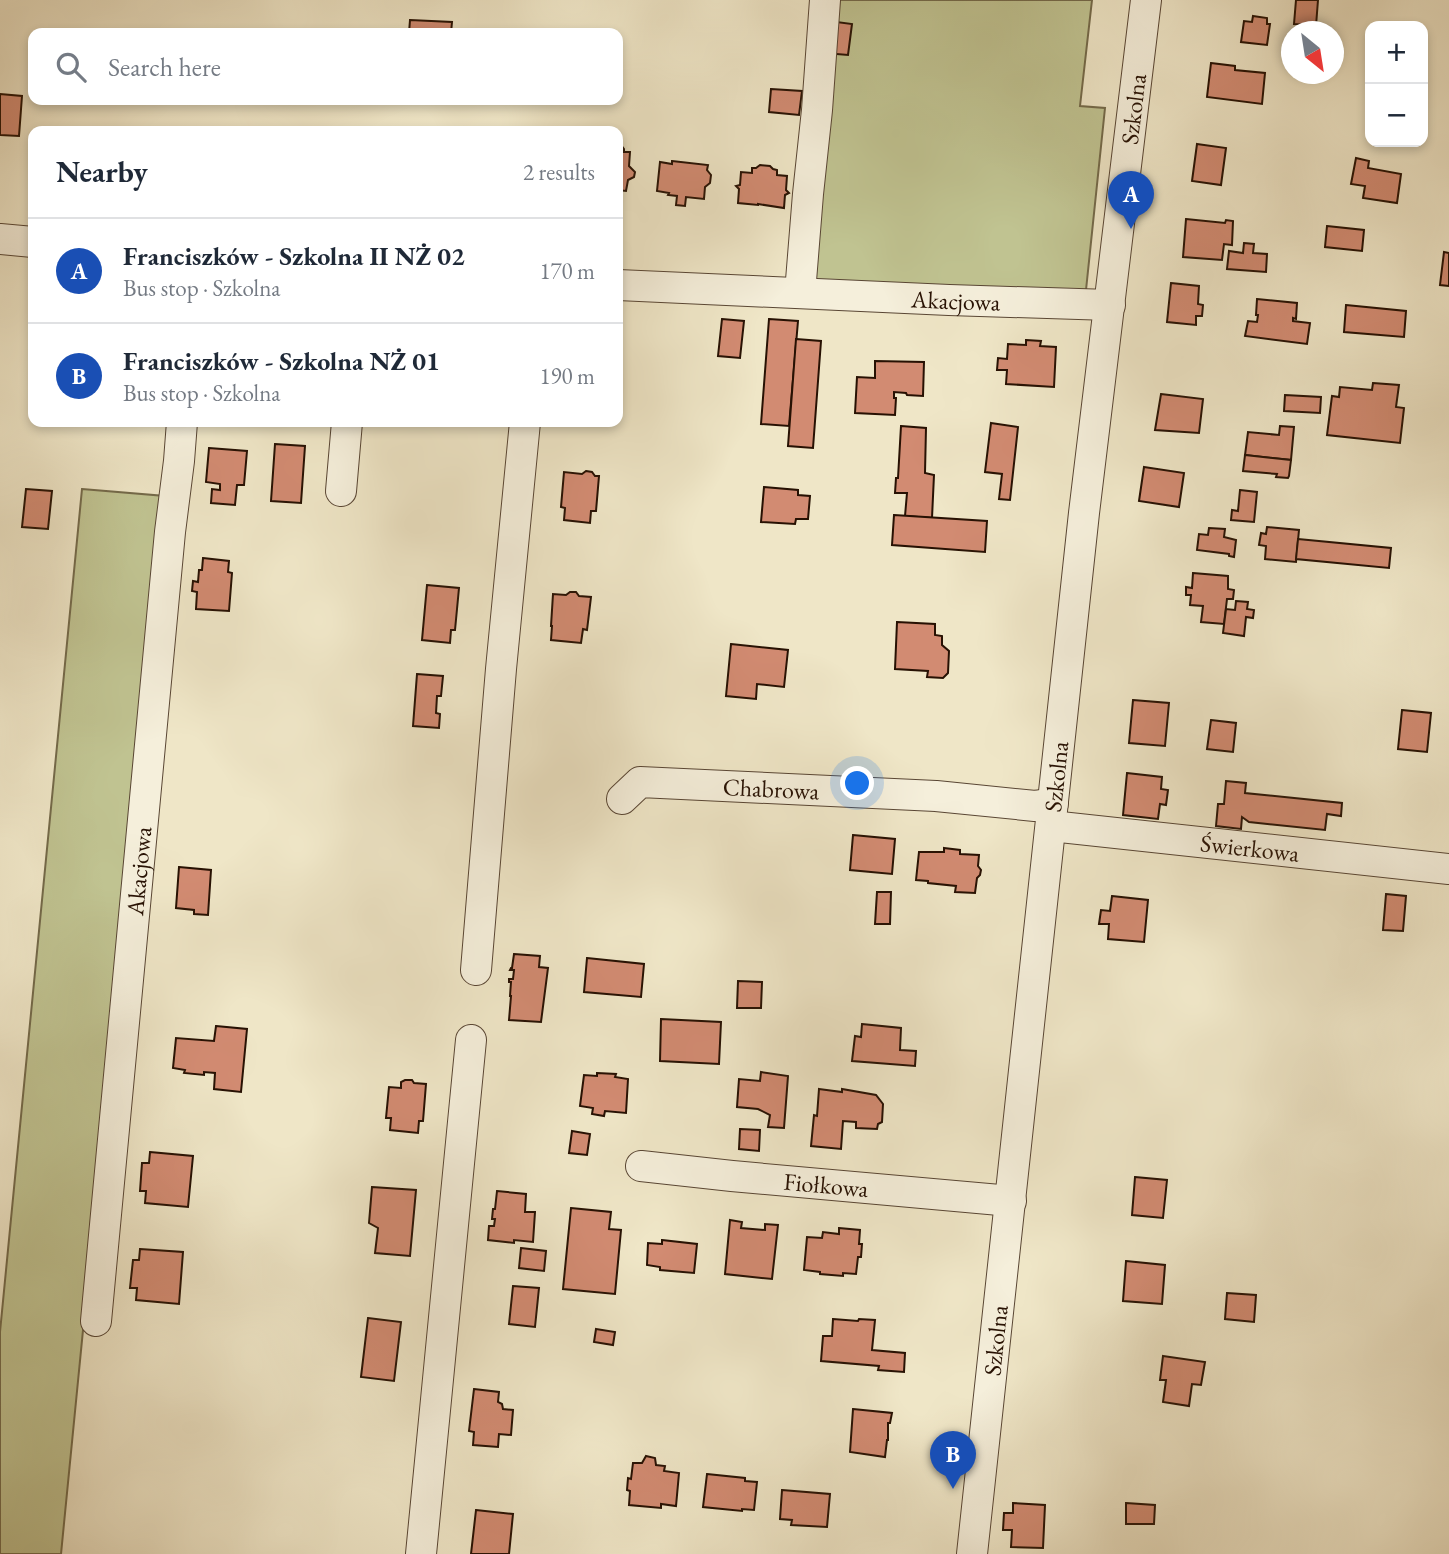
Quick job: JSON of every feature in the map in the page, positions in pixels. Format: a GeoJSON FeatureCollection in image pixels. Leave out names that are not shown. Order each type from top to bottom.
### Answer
{"type":"FeatureCollection","features":[{"type":"Feature","properties":{"kind":"street"},"geometry":{"type":"LineString","coordinates":[[800,293],[825,0]]}},
{"type":"Feature","properties":{"kind":"street","name":"Szkolna"},"geometry":{"type":"LineString","coordinates":[[972,1554],[1084,513],[1146,0]]}},
{"type":"Feature","properties":{"kind":"street"},"geometry":{"type":"LineString","coordinates":[[0,239],[28,242]]}},
{"type":"Feature","properties":{"kind":"street","name":"Akacjowa"},"geometry":{"type":"LineString","coordinates":[[623,285],[1110,305]]}},
{"type":"Feature","properties":{"kind":"street","name":"Akacjowa"},"geometry":{"type":"LineString","coordinates":[[96,1321],[182,427]]}},
{"type":"Feature","properties":{"kind":"street"},"geometry":{"type":"LineString","coordinates":[[341,491],[347,427]]}},
{"type":"Feature","properties":{"kind":"street"},"geometry":{"type":"LineString","coordinates":[[476,970],[525,427]]}},
{"type":"Feature","properties":{"kind":"street","name":"Chabrowa"},"geometry":{"type":"LineString","coordinates":[[622,799],[640,782],[936,796],[1035,806],[1052,815]]}},
{"type":"Feature","properties":{"kind":"street","name":"Świerkowa"},"geometry":{"type":"LineString","coordinates":[[1052,815],[1449,869]]}},
{"type":"Feature","properties":{"kind":"street"},"geometry":{"type":"LineString","coordinates":[[421,1554],[471,1040]]}},
{"type":"Feature","properties":{"kind":"street","name":"Fiołkowa"},"geometry":{"type":"LineString","coordinates":[[641,1166],[1011,1200]]}},
{"type":"Feature","properties":{"kind":"green space"},"geometry":{"type":"Polygon","coordinates":[[[837,0],[1092,0],[1080,106],[1105,108],[1086,290],[813,283],[837,0]]]}},
{"type":"Feature","properties":{"kind":"green space"},"geometry":{"type":"Polygon","coordinates":[[[82,489],[165,496],[61,1554],[0,1554],[0,1332],[82,489]]]}},
{"type":"Feature","properties":{"kind":"building"},"geometry":{"type":"Polygon","coordinates":[[[1296,0],[1318,0],[1316,21],[1294,21],[1296,0]]]}},
{"type":"Feature","properties":{"kind":"building"},"geometry":{"type":"Polygon","coordinates":[[[1253,16],[1267,18],[1267,24],[1270,24],[1267,45],[1241,42],[1244,21],[1252,22],[1253,16]]]}},
{"type":"Feature","properties":{"kind":"building"},"geometry":{"type":"Polygon","coordinates":[[[410,20],[452,22],[451,28],[409,28],[410,20]]]}},
{"type":"Feature","properties":{"kind":"building"},"geometry":{"type":"Polygon","coordinates":[[[829,21],[852,24],[848,55],[825,53],[829,21]]]}},
{"type":"Feature","properties":{"kind":"building"},"geometry":{"type":"Polygon","coordinates":[[[1211,63],[1235,66],[1235,70],[1265,73],[1262,104],[1207,97],[1211,63]]]}},
{"type":"Feature","properties":{"kind":"building"},"geometry":{"type":"Polygon","coordinates":[[[771,89],[802,91],[799,115],[769,112],[771,89]]]}},
{"type":"Feature","properties":{"kind":"building"},"geometry":{"type":"Polygon","coordinates":[[[0,94],[22,96],[19,136],[0,135],[0,94]]]}},
{"type":"Feature","properties":{"kind":"building"},"geometry":{"type":"Polygon","coordinates":[[[1197,144],[1226,148],[1221,185],[1192,181],[1197,144]]]}},
{"type":"Feature","properties":{"kind":"building"},"geometry":{"type":"Polygon","coordinates":[[[623,148],[624,152],[630,152],[629,166],[635,172],[634,177],[628,180],[626,191],[623,191],[623,148]]]}},
{"type":"Feature","properties":{"kind":"building"},"geometry":{"type":"Polygon","coordinates":[[[1356,158],[1369,161],[1368,168],[1401,174],[1397,203],[1363,198],[1365,186],[1351,184],[1356,158]]]}},
{"type":"Feature","properties":{"kind":"building"},"geometry":{"type":"Polygon","coordinates":[[[672,161],[708,165],[707,170],[711,175],[710,183],[705,187],[704,199],[686,197],[685,206],[676,205],[677,196],[657,191],[660,162],[672,164],[672,161]]]}},
{"type":"Feature","properties":{"kind":"building"},"geometry":{"type":"Polygon","coordinates":[[[760,165],[777,170],[777,175],[787,176],[786,190],[789,193],[785,195],[784,208],[738,203],[739,189],[736,186],[740,185],[741,172],[752,173],[752,168],[760,165]]]}},
{"type":"Feature","properties":{"kind":"building"},"geometry":{"type":"Polygon","coordinates":[[[1186,219],[1225,223],[1226,220],[1233,221],[1232,245],[1224,244],[1222,260],[1183,257],[1186,219]]]}},
{"type":"Feature","properties":{"kind":"building"},"geometry":{"type":"Polygon","coordinates":[[[1327,226],[1364,230],[1362,251],[1325,247],[1327,226]]]}},
{"type":"Feature","properties":{"kind":"building"},"geometry":{"type":"Polygon","coordinates":[[[1244,243],[1254,244],[1253,253],[1267,254],[1266,272],[1227,269],[1229,251],[1243,253],[1244,243]]]}},
{"type":"Feature","properties":{"kind":"building"},"geometry":{"type":"Polygon","coordinates":[[[1444,252],[1449,253],[1449,286],[1440,285],[1444,252]]]}},
{"type":"Feature","properties":{"kind":"building"},"geometry":{"type":"Polygon","coordinates":[[[1171,283],[1199,286],[1198,304],[1203,305],[1202,316],[1196,316],[1196,325],[1167,322],[1171,283]]]}},
{"type":"Feature","properties":{"kind":"building"},"geometry":{"type":"Polygon","coordinates":[[[1257,299],[1297,303],[1296,319],[1293,318],[1293,321],[1310,323],[1307,344],[1245,336],[1248,321],[1257,322],[1257,299]]]}},
{"type":"Feature","properties":{"kind":"building"},"geometry":{"type":"Polygon","coordinates":[[[1346,305],[1406,311],[1404,337],[1344,332],[1346,305]]]}},
{"type":"Feature","properties":{"kind":"building"},"geometry":{"type":"Polygon","coordinates":[[[722,319],[744,321],[740,358],[718,356],[722,319]]]}},
{"type":"Feature","properties":{"kind":"building"},"geometry":{"type":"Polygon","coordinates":[[[769,319],[798,321],[789,426],[761,424],[769,319]]]}},
{"type":"Feature","properties":{"kind":"building"},"geometry":{"type":"Polygon","coordinates":[[[796,339],[821,341],[813,448],[788,446],[796,339]]]}},
{"type":"Feature","properties":{"kind":"building"},"geometry":{"type":"Polygon","coordinates":[[[1026,340],[1041,341],[1040,346],[1056,347],[1054,387],[1006,384],[1007,370],[997,370],[998,358],[1007,359],[1008,344],[1026,345],[1026,340]]]}},
{"type":"Feature","properties":{"kind":"building"},"geometry":{"type":"Polygon","coordinates":[[[875,361],[924,362],[923,396],[894,392],[895,415],[855,413],[857,377],[875,378],[875,361]]]}},
{"type":"Feature","properties":{"kind":"building"},"geometry":{"type":"Polygon","coordinates":[[[1373,383],[1399,385],[1396,407],[1404,408],[1400,443],[1327,435],[1332,396],[1339,397],[1340,387],[1372,390],[1373,383]]]}},
{"type":"Feature","properties":{"kind":"building"},"geometry":{"type":"Polygon","coordinates":[[[1161,394],[1203,399],[1199,433],[1155,430],[1161,394]]]}},
{"type":"Feature","properties":{"kind":"building"},"geometry":{"type":"Polygon","coordinates":[[[1285,395],[1321,397],[1320,413],[1284,411],[1285,395]]]}},
{"type":"Feature","properties":{"kind":"building"},"geometry":{"type":"Polygon","coordinates":[[[991,423],[1018,427],[1010,500],[999,499],[1002,474],[985,472],[991,423]]]}},
{"type":"Feature","properties":{"kind":"building"},"geometry":{"type":"Polygon","coordinates":[[[901,426],[926,428],[925,473],[934,475],[932,518],[905,516],[907,493],[895,493],[901,426]]]}},
{"type":"Feature","properties":{"kind":"building"},"geometry":{"type":"Polygon","coordinates":[[[1280,426],[1294,427],[1291,460],[1245,455],[1248,432],[1279,435],[1280,426]]]}},
{"type":"Feature","properties":{"kind":"building"},"geometry":{"type":"Polygon","coordinates":[[[275,444],[305,446],[301,503],[271,501],[275,444]]]}},
{"type":"Feature","properties":{"kind":"building"},"geometry":{"type":"Polygon","coordinates":[[[209,448],[247,451],[244,485],[237,485],[235,505],[211,503],[212,489],[220,490],[220,484],[206,482],[209,448]]]}},
{"type":"Feature","properties":{"kind":"building"},"geometry":{"type":"Polygon","coordinates":[[[1245,455],[1291,460],[1288,478],[1276,477],[1277,474],[1243,471],[1245,455]]]}},
{"type":"Feature","properties":{"kind":"building"},"geometry":{"type":"Polygon","coordinates":[[[1144,467],[1184,473],[1179,507],[1139,501],[1144,467]]]}},
{"type":"Feature","properties":{"kind":"building"},"geometry":{"type":"Polygon","coordinates":[[[586,471],[599,476],[596,511],[591,511],[590,523],[564,520],[565,508],[561,507],[564,472],[582,474],[586,471]]]}},
{"type":"Feature","properties":{"kind":"building"},"geometry":{"type":"Polygon","coordinates":[[[764,487],[798,490],[798,495],[810,496],[808,519],[796,519],[795,524],[761,522],[764,487]]]}},
{"type":"Feature","properties":{"kind":"building"},"geometry":{"type":"Polygon","coordinates":[[[26,489],[52,491],[48,529],[22,527],[26,489]]]}},
{"type":"Feature","properties":{"kind":"building"},"geometry":{"type":"Polygon","coordinates":[[[1240,490],[1257,492],[1254,522],[1231,520],[1232,510],[1238,511],[1240,490]]]}},
{"type":"Feature","properties":{"kind":"building"},"geometry":{"type":"Polygon","coordinates":[[[894,515],[987,521],[985,552],[892,545],[894,515]]]}},
{"type":"Feature","properties":{"kind":"building"},"geometry":{"type":"Polygon","coordinates":[[[1267,527],[1299,530],[1296,562],[1265,559],[1266,546],[1259,545],[1261,533],[1266,534],[1267,527]]]}},
{"type":"Feature","properties":{"kind":"building"},"geometry":{"type":"Polygon","coordinates":[[[1209,528],[1225,529],[1224,537],[1236,540],[1234,557],[1197,550],[1199,534],[1208,535],[1209,528]]]}},
{"type":"Feature","properties":{"kind":"building"},"geometry":{"type":"Polygon","coordinates":[[[1298,539],[1391,548],[1389,568],[1296,559],[1298,539]]]}},
{"type":"Feature","properties":{"kind":"building"},"geometry":{"type":"Polygon","coordinates":[[[203,558],[229,561],[228,572],[232,573],[229,611],[196,609],[197,592],[192,591],[193,581],[198,582],[203,558]]]}},
{"type":"Feature","properties":{"kind":"building"},"geometry":{"type":"Polygon","coordinates":[[[1193,573],[1228,576],[1228,589],[1234,590],[1233,599],[1227,599],[1224,624],[1201,622],[1203,606],[1190,605],[1191,595],[1186,595],[1186,587],[1192,588],[1193,573]]]}},
{"type":"Feature","properties":{"kind":"building"},"geometry":{"type":"Polygon","coordinates":[[[427,585],[459,588],[455,630],[451,630],[450,643],[422,640],[427,585]]]}},
{"type":"Feature","properties":{"kind":"building"},"geometry":{"type":"Polygon","coordinates":[[[570,592],[591,597],[587,630],[583,629],[581,643],[551,640],[553,594],[566,595],[570,592]]]}},
{"type":"Feature","properties":{"kind":"building"},"geometry":{"type":"Polygon","coordinates":[[[1236,601],[1248,602],[1247,609],[1254,610],[1253,618],[1246,617],[1244,636],[1223,633],[1226,609],[1235,610],[1236,601]]]}},
{"type":"Feature","properties":{"kind":"building"},"geometry":{"type":"Polygon","coordinates":[[[897,622],[935,624],[935,635],[942,636],[942,645],[949,651],[948,673],[943,678],[927,677],[928,671],[895,669],[897,622]]]}},
{"type":"Feature","properties":{"kind":"building"},"geometry":{"type":"Polygon","coordinates":[[[731,644],[788,650],[784,687],[757,684],[756,699],[726,696],[731,644]]]}},
{"type":"Feature","properties":{"kind":"building"},"geometry":{"type":"Polygon","coordinates":[[[417,674],[443,676],[441,696],[437,696],[439,728],[413,726],[417,674]]]}},
{"type":"Feature","properties":{"kind":"building"},"geometry":{"type":"Polygon","coordinates":[[[1133,700],[1169,703],[1165,746],[1129,743],[1133,700]]]}},
{"type":"Feature","properties":{"kind":"building"},"geometry":{"type":"Polygon","coordinates":[[[1402,710],[1431,713],[1427,752],[1398,749],[1402,710]]]}},
{"type":"Feature","properties":{"kind":"building"},"geometry":{"type":"Polygon","coordinates":[[[1211,720],[1236,723],[1233,752],[1207,749],[1211,720]]]}},
{"type":"Feature","properties":{"kind":"building"},"geometry":{"type":"Polygon","coordinates":[[[1127,773],[1162,777],[1161,789],[1168,790],[1166,805],[1160,804],[1158,819],[1123,815],[1127,773]]]}},
{"type":"Feature","properties":{"kind":"building"},"geometry":{"type":"Polygon","coordinates":[[[1226,781],[1246,783],[1245,793],[1342,803],[1341,816],[1327,814],[1325,830],[1249,822],[1242,817],[1241,829],[1216,826],[1218,804],[1224,804],[1226,781]]]}},
{"type":"Feature","properties":{"kind":"building"},"geometry":{"type":"Polygon","coordinates":[[[853,835],[895,839],[892,874],[850,870],[853,835]]]}},
{"type":"Feature","properties":{"kind":"building"},"geometry":{"type":"Polygon","coordinates":[[[944,848],[960,850],[960,854],[979,855],[978,866],[981,870],[975,893],[955,892],[956,886],[916,880],[919,852],[944,852],[944,848]]]}},
{"type":"Feature","properties":{"kind":"building"},"geometry":{"type":"Polygon","coordinates":[[[179,867],[211,870],[208,915],[176,908],[179,867]]]}},
{"type":"Feature","properties":{"kind":"building"},"geometry":{"type":"Polygon","coordinates":[[[877,892],[891,892],[890,924],[875,924],[877,892]]]}},
{"type":"Feature","properties":{"kind":"building"},"geometry":{"type":"Polygon","coordinates":[[[1386,894],[1406,896],[1403,931],[1383,930],[1386,894]]]}},
{"type":"Feature","properties":{"kind":"building"},"geometry":{"type":"Polygon","coordinates":[[[1112,896],[1148,900],[1144,942],[1108,939],[1109,924],[1099,924],[1101,910],[1110,911],[1112,896]]]}},
{"type":"Feature","properties":{"kind":"building"},"geometry":{"type":"Polygon","coordinates":[[[514,954],[540,956],[539,967],[548,968],[541,1022],[509,1020],[509,979],[513,979],[514,970],[510,970],[514,954]]]}},
{"type":"Feature","properties":{"kind":"building"},"geometry":{"type":"Polygon","coordinates":[[[587,958],[644,964],[641,997],[584,992],[587,958]]]}},
{"type":"Feature","properties":{"kind":"building"},"geometry":{"type":"Polygon","coordinates":[[[738,981],[762,982],[761,1008],[737,1008],[738,981]]]}},
{"type":"Feature","properties":{"kind":"building"},"geometry":{"type":"Polygon","coordinates":[[[661,1019],[721,1022],[719,1064],[660,1061],[661,1019]]]}},
{"type":"Feature","properties":{"kind":"building"},"geometry":{"type":"Polygon","coordinates":[[[862,1024],[901,1028],[900,1050],[916,1051],[915,1066],[852,1061],[855,1036],[861,1037],[862,1024]]]}},
{"type":"Feature","properties":{"kind":"building"},"geometry":{"type":"Polygon","coordinates":[[[216,1026],[247,1029],[241,1092],[214,1089],[215,1073],[184,1073],[185,1070],[173,1068],[176,1038],[214,1041],[216,1026]]]}},
{"type":"Feature","properties":{"kind":"building"},"geometry":{"type":"Polygon","coordinates":[[[761,1072],[788,1076],[784,1128],[768,1127],[770,1115],[758,1109],[737,1107],[739,1079],[760,1081],[761,1072]]]}},
{"type":"Feature","properties":{"kind":"building"},"geometry":{"type":"Polygon","coordinates":[[[597,1073],[616,1074],[615,1077],[628,1079],[626,1113],[605,1111],[604,1116],[592,1114],[593,1108],[580,1106],[584,1075],[597,1076],[597,1073]]]}},
{"type":"Feature","properties":{"kind":"building"},"geometry":{"type":"Polygon","coordinates":[[[405,1080],[426,1084],[423,1121],[419,1121],[418,1133],[390,1130],[391,1118],[386,1118],[389,1087],[401,1088],[401,1082],[405,1080]]]}},
{"type":"Feature","properties":{"kind":"building"},"geometry":{"type":"Polygon","coordinates":[[[819,1089],[842,1092],[842,1089],[876,1095],[883,1104],[882,1122],[877,1129],[856,1128],[856,1122],[843,1121],[841,1149],[811,1146],[819,1089]]]}},
{"type":"Feature","properties":{"kind":"building"},"geometry":{"type":"Polygon","coordinates":[[[740,1129],[760,1130],[759,1151],[739,1149],[740,1129]]]}},
{"type":"Feature","properties":{"kind":"building"},"geometry":{"type":"Polygon","coordinates":[[[572,1131],[590,1134],[587,1155],[569,1153],[572,1131]]]}},
{"type":"Feature","properties":{"kind":"building"},"geometry":{"type":"Polygon","coordinates":[[[150,1152],[193,1156],[188,1207],[145,1203],[146,1191],[140,1191],[142,1163],[149,1163],[150,1152]]]}},
{"type":"Feature","properties":{"kind":"building"},"geometry":{"type":"Polygon","coordinates":[[[1135,1177],[1167,1180],[1163,1218],[1132,1215],[1135,1177]]]}},
{"type":"Feature","properties":{"kind":"building"},"geometry":{"type":"Polygon","coordinates":[[[372,1187],[416,1190],[410,1256],[375,1253],[378,1228],[369,1223],[372,1187]]]}},
{"type":"Feature","properties":{"kind":"building"},"geometry":{"type":"Polygon","coordinates":[[[497,1191],[526,1194],[525,1212],[535,1212],[533,1242],[488,1240],[489,1226],[494,1226],[495,1219],[492,1219],[497,1191]]]}},
{"type":"Feature","properties":{"kind":"building"},"geometry":{"type":"Polygon","coordinates":[[[571,1208],[611,1212],[609,1229],[621,1230],[615,1294],[563,1289],[571,1208]]]}},
{"type":"Feature","properties":{"kind":"building"},"geometry":{"type":"Polygon","coordinates":[[[730,1220],[742,1222],[741,1228],[765,1230],[765,1224],[778,1225],[772,1279],[725,1274],[730,1220]]]}},
{"type":"Feature","properties":{"kind":"building"},"geometry":{"type":"Polygon","coordinates":[[[839,1228],[860,1230],[861,1257],[858,1257],[856,1274],[843,1273],[843,1276],[804,1270],[807,1237],[822,1238],[823,1232],[839,1234],[839,1228]]]}},
{"type":"Feature","properties":{"kind":"building"},"geometry":{"type":"Polygon","coordinates":[[[662,1240],[697,1244],[694,1273],[660,1270],[660,1267],[647,1265],[648,1243],[662,1244],[662,1240]]]}},
{"type":"Feature","properties":{"kind":"building"},"geometry":{"type":"Polygon","coordinates":[[[521,1248],[546,1251],[544,1271],[519,1268],[521,1248]]]}},
{"type":"Feature","properties":{"kind":"building"},"geometry":{"type":"Polygon","coordinates":[[[140,1249],[183,1252],[179,1304],[136,1300],[137,1288],[130,1288],[133,1260],[139,1260],[140,1249]]]}},
{"type":"Feature","properties":{"kind":"building"},"geometry":{"type":"Polygon","coordinates":[[[1126,1261],[1165,1265],[1162,1304],[1123,1301],[1126,1261]]]}},
{"type":"Feature","properties":{"kind":"building"},"geometry":{"type":"Polygon","coordinates":[[[513,1286],[539,1288],[535,1327],[509,1324],[513,1286]]]}},
{"type":"Feature","properties":{"kind":"building"},"geometry":{"type":"Polygon","coordinates":[[[1227,1293],[1256,1295],[1254,1322],[1225,1319],[1227,1293]]]}},
{"type":"Feature","properties":{"kind":"building"},"geometry":{"type":"Polygon","coordinates":[[[368,1318],[401,1322],[394,1381],[361,1377],[368,1318]]]}},
{"type":"Feature","properties":{"kind":"building"},"geometry":{"type":"Polygon","coordinates":[[[833,1319],[875,1320],[872,1350],[905,1353],[904,1372],[878,1370],[879,1366],[821,1361],[823,1336],[832,1336],[833,1319]]]}},
{"type":"Feature","properties":{"kind":"building"},"geometry":{"type":"Polygon","coordinates":[[[596,1329],[615,1332],[613,1345],[594,1342],[596,1329]]]}},
{"type":"Feature","properties":{"kind":"building"},"geometry":{"type":"Polygon","coordinates":[[[1163,1356],[1205,1362],[1201,1385],[1192,1384],[1189,1406],[1163,1402],[1166,1380],[1160,1380],[1163,1356]]]}},
{"type":"Feature","properties":{"kind":"building"},"geometry":{"type":"Polygon","coordinates":[[[474,1389],[499,1392],[498,1402],[503,1409],[513,1410],[511,1435],[499,1434],[498,1447],[473,1445],[474,1432],[469,1431],[474,1389]]]}},
{"type":"Feature","properties":{"kind":"building"},"geometry":{"type":"Polygon","coordinates":[[[853,1409],[892,1413],[888,1423],[885,1457],[850,1452],[853,1409]]]}},
{"type":"Feature","properties":{"kind":"building"},"geometry":{"type":"Polygon","coordinates":[[[646,1456],[655,1458],[656,1465],[665,1466],[664,1471],[679,1473],[676,1506],[661,1504],[661,1508],[629,1505],[628,1478],[631,1479],[633,1463],[642,1463],[646,1456]]]}},
{"type":"Feature","properties":{"kind":"building"},"geometry":{"type":"Polygon","coordinates":[[[707,1474],[757,1482],[754,1510],[703,1507],[707,1474]]]}},
{"type":"Feature","properties":{"kind":"building"},"geometry":{"type":"Polygon","coordinates":[[[782,1490],[830,1494],[827,1527],[791,1525],[792,1520],[780,1519],[782,1490]]]}},
{"type":"Feature","properties":{"kind":"building"},"geometry":{"type":"Polygon","coordinates":[[[1013,1503],[1045,1505],[1043,1548],[1011,1547],[1012,1530],[1003,1530],[1004,1513],[1013,1513],[1013,1503]]]}},
{"type":"Feature","properties":{"kind":"building"},"geometry":{"type":"Polygon","coordinates":[[[1126,1503],[1155,1505],[1154,1524],[1126,1524],[1126,1503]]]}},
{"type":"Feature","properties":{"kind":"building"},"geometry":{"type":"Polygon","coordinates":[[[476,1510],[513,1514],[509,1554],[471,1554],[476,1510]]]}},
{"type":"Feature","properties":{"kind":"place","name":"Franciszków - Szkolna II NŻ 02"},"geometry":{"type":"Point","coordinates":[1131,229]}},
{"type":"Feature","properties":{"kind":"place","name":"Franciszków - Szkolna NŻ 01"},"geometry":{"type":"Point","coordinates":[953,1489]}}]}
